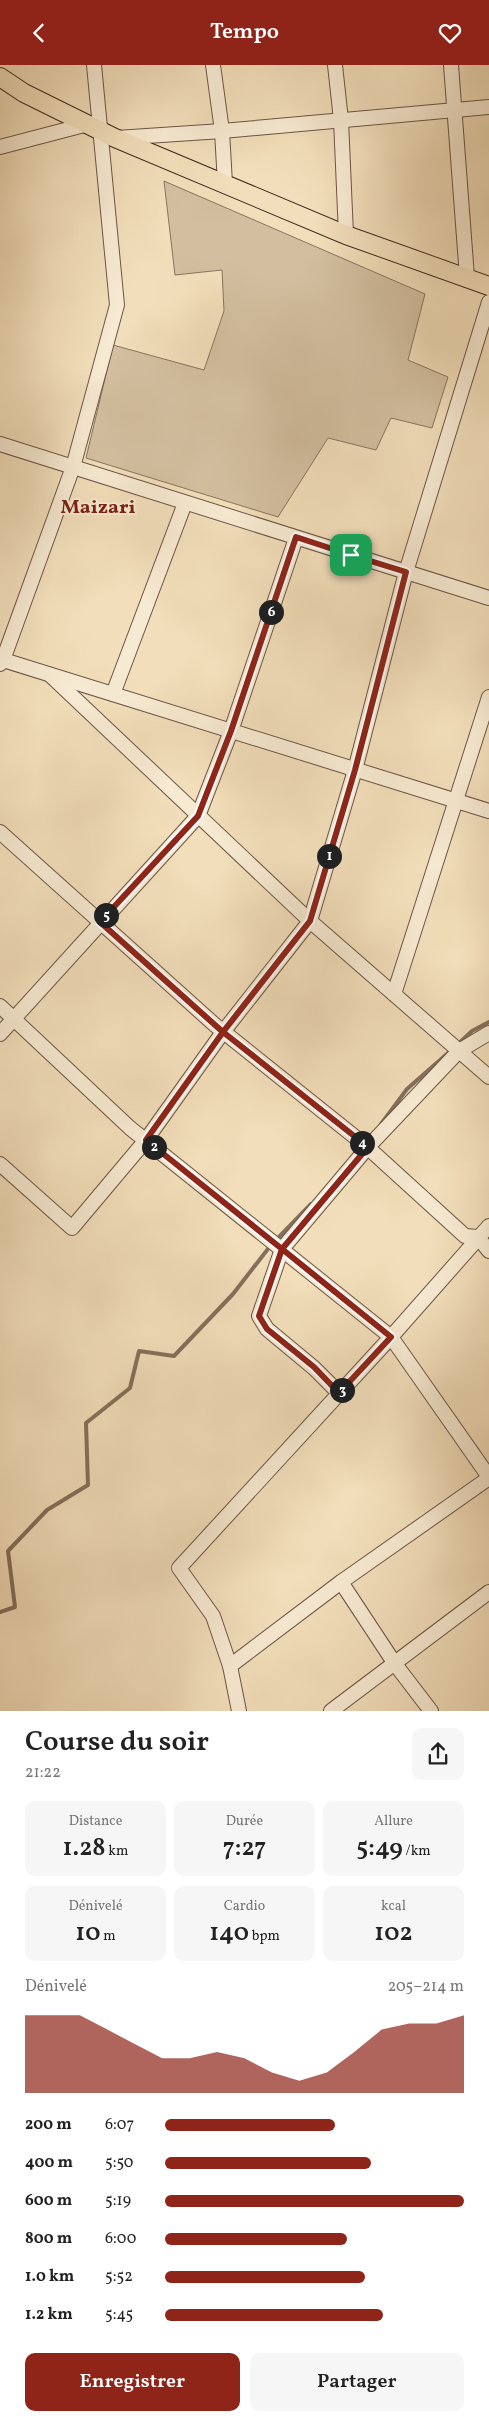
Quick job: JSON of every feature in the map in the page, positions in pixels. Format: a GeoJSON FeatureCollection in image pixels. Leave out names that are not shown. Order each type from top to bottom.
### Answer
{"type":"FeatureCollection","features":[{"type":"Feature","properties":{"kind":"main road"},"geometry":{"type":"LineString","coordinates":[[0,77],[24,93],[101,131],[225,185],[346,235],[489,286]]}},
{"type":"Feature","properties":{"kind":"street"},"geometry":{"type":"LineString","coordinates":[[94,65],[117,305],[73,467],[1,661],[489,811]]}},
{"type":"Feature","properties":{"kind":"street"},"geometry":{"type":"LineString","coordinates":[[213,65],[222,131],[225,185]]}},
{"type":"Feature","properties":{"kind":"street"},"geometry":{"type":"LineString","coordinates":[[335,65],[346,235]]}},
{"type":"Feature","properties":{"kind":"street"},"geometry":{"type":"LineString","coordinates":[[451,65],[467,277]]}},
{"type":"Feature","properties":{"kind":"street"},"geometry":{"type":"LineString","coordinates":[[0,147],[101,131],[222,131],[489,107]]}},
{"type":"Feature","properties":{"kind":"street"},"geometry":{"type":"LineString","coordinates":[[0,1164],[72,1228],[146,1140],[223,1032],[310,921],[355,770],[406,572],[489,302]]}},
{"type":"Feature","properties":{"kind":"street"},"geometry":{"type":"LineString","coordinates":[[0,445],[489,598]]}},
{"type":"Feature","properties":{"kind":"street"},"geometry":{"type":"LineString","coordinates":[[113,694],[184,503]]}},
{"type":"Feature","properties":{"kind":"street"},"geometry":{"type":"LineString","coordinates":[[0,1034],[198,816],[231,731],[296,537]]}},
{"type":"Feature","properties":{"kind":"street"},"geometry":{"type":"LineString","coordinates":[[50,675],[310,921],[489,1077]]}},
{"type":"Feature","properties":{"kind":"street"},"geometry":{"type":"LineString","coordinates":[[394,994],[489,697]]}},
{"type":"Feature","properties":{"kind":"street"},"geometry":{"type":"LineString","coordinates":[[0,832],[223,1032],[368,1147],[465,1235],[478,1237],[489,1251]]}},
{"type":"Feature","properties":{"kind":"street"},"geometry":{"type":"LineString","coordinates":[[0,1006],[146,1140],[391,1337],[489,1478],[341,1582],[230,1665]]}},
{"type":"Feature","properties":{"kind":"street"},"geometry":{"type":"LineString","coordinates":[[339,1393],[314,1367],[267,1329],[259,1316],[282,1249],[368,1147],[459,1051],[489,1033]]}},
{"type":"Feature","properties":{"kind":"street"},"geometry":{"type":"LineString","coordinates":[[239,1711],[230,1665],[213,1617],[180,1568],[391,1337],[489,1226]]}},
{"type":"Feature","properties":{"kind":"street"},"geometry":{"type":"LineString","coordinates":[[341,1582],[394,1665],[432,1711]]}},
{"type":"Feature","properties":{"kind":"street"},"geometry":{"type":"LineString","coordinates":[[331,1711],[489,1592]]}},
{"type":"Feature","properties":{"kind":"shaded area"},"geometry":{"type":"Polygon","coordinates":[[[164,181],[425,294],[408,360],[448,377],[432,428],[391,418],[376,450],[328,438],[278,517],[86,458],[113,345],[204,370],[224,311],[222,270],[175,275],[164,181]]]}},
{"type":"Feature","properties":{"kind":"waterway"},"geometry":{"type":"LineString","coordinates":[[457,1045],[472,1031],[489,1022]]}},
{"type":"Feature","properties":{"kind":"waterway"},"geometry":{"type":"LineString","coordinates":[[381,1124],[407,1089],[448,1053]]}},
{"type":"Feature","properties":{"kind":"waterway"},"geometry":{"type":"LineString","coordinates":[[276,1240],[311,1204]]}},
{"type":"Feature","properties":{"kind":"waterway"},"geometry":{"type":"LineString","coordinates":[[0,1612],[15,1607],[8,1551],[47,1510],[88,1485],[86,1423],[130,1388],[139,1351],[174,1356],[233,1294],[271,1245]]}},
{"type":"Feature","properties":{"kind":"district","name":"Maizari"},"geometry":{"type":"Point","coordinates":[98,506]}},
{"type":"Feature","properties":{"kind":"route"},"geometry":{"type":"LineString","coordinates":[[351,555],[296,537],[231,731],[198,816],[100,922],[223,1032],[368,1147],[282,1249],[391,1337],[339,1393],[314,1367],[267,1329],[259,1316],[282,1249],[146,1140],[223,1032],[310,921],[355,770],[406,572],[351,555]]}}]}
